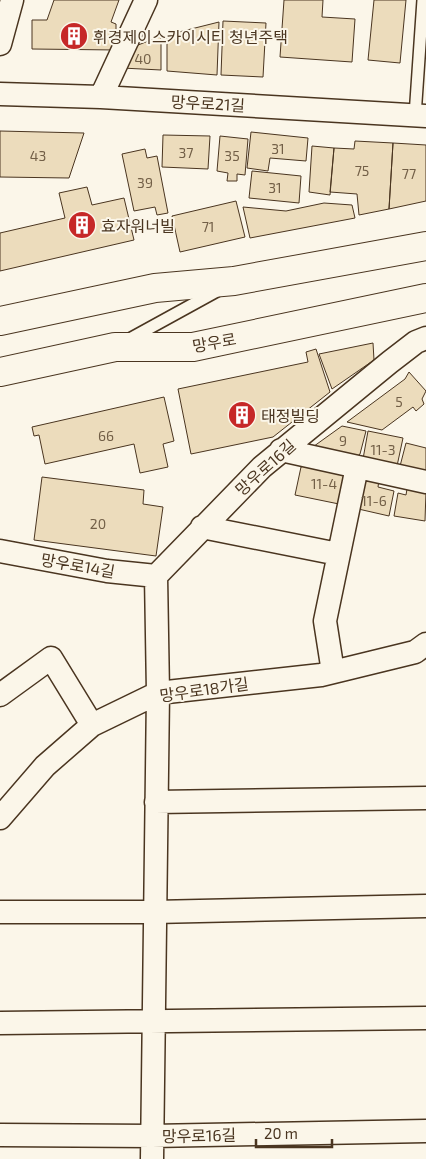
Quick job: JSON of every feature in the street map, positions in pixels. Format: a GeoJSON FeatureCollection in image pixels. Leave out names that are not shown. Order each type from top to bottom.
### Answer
{"type":"FeatureCollection","features":[{"type":"Feature","properties":{"kind":"main road"},"geometry":{"type":"LineString","coordinates":[[0,321],[155,288],[234,281],[426,246]]}},
{"type":"Feature","properties":{"kind":"main road","name":"망우로"},"geometry":{"type":"LineString","coordinates":[[0,372],[115,346],[193,347],[426,298]]}},
{"type":"Feature","properties":{"kind":"street"},"geometry":{"type":"LineString","coordinates":[[0,44],[12,0]]}},
{"type":"Feature","properties":{"kind":"street"},"geometry":{"type":"LineString","coordinates":[[101,96],[146,0]]}},
{"type":"Feature","properties":{"kind":"street","name":"망우로21길"},"geometry":{"type":"LineString","coordinates":[[0,94],[101,96],[420,116]]}},
{"type":"Feature","properties":{"kind":"street","name":"망우로16길"},"geometry":{"type":"LineString","coordinates":[[152,1159],[158,693],[156,576],[202,527],[281,450],[390,362],[416,342],[426,338]]}},
{"type":"Feature","properties":{"kind":"street"},"geometry":{"type":"LineString","coordinates":[[281,450],[426,482]]}},
{"type":"Feature","properties":{"kind":"street"},"geometry":{"type":"LineString","coordinates":[[333,672],[325,622],[357,467]]}},
{"type":"Feature","properties":{"kind":"street"},"geometry":{"type":"LineString","coordinates":[[202,527],[338,554]]}},
{"type":"Feature","properties":{"kind":"street","name":"망우로14길"},"geometry":{"type":"LineString","coordinates":[[0,551],[107,571],[156,576]]}},
{"type":"Feature","properties":{"kind":"street","name":"망우로18가길"},"geometry":{"type":"LineString","coordinates":[[0,818],[45,766],[92,725],[158,693],[333,672],[415,652],[426,644]]}},
{"type":"Feature","properties":{"kind":"street"},"geometry":{"type":"LineString","coordinates":[[0,695],[51,658],[92,725]]}},
{"type":"Feature","properties":{"kind":"street"},"geometry":{"type":"LineString","coordinates":[[156,802],[426,798]]}},
{"type":"Feature","properties":{"kind":"street"},"geometry":{"type":"LineString","coordinates":[[0,912],[154,912],[426,906]]}},
{"type":"Feature","properties":{"kind":"street"},"geometry":{"type":"LineString","coordinates":[[0,1024],[426,1018]]}},
{"type":"Feature","properties":{"kind":"street","name":"망우로16길"},"geometry":{"type":"LineString","coordinates":[[152,1136],[426,1131]]}},
{"type":"Feature","properties":{"kind":"street"},"geometry":{"type":"LineString","coordinates":[[0,1135],[152,1136]]}},
{"type":"Feature","properties":{"kind":"lane","name":"망우로21길"},"geometry":{"type":"LineString","coordinates":[[420,116],[423,0]]}},
{"type":"Feature","properties":{"kind":"lane"},"geometry":{"type":"LineString","coordinates":[[115,346],[234,281]]}},
{"type":"Feature","properties":{"kind":"building","name":"휘경제이스카이시티 청년주택"},"geometry":{"type":"Polygon","coordinates":[[[54,0],[119,0],[111,22],[116,24],[116,50],[32,49],[32,20],[47,20],[54,0]]]}},
{"type":"Feature","properties":{"kind":"building"},"geometry":{"type":"Polygon","coordinates":[[[284,0],[323,0],[322,17],[355,19],[352,62],[280,57],[284,0]]]}},
{"type":"Feature","properties":{"kind":"building"},"geometry":{"type":"Polygon","coordinates":[[[374,0],[406,0],[400,63],[368,60],[374,0]]]}},
{"type":"Feature","properties":{"kind":"building"},"geometry":{"type":"Polygon","coordinates":[[[223,21],[266,23],[263,77],[221,75],[223,21]]]}},
{"type":"Feature","properties":{"kind":"building"},"geometry":{"type":"Polygon","coordinates":[[[219,22],[217,75],[167,71],[167,35],[219,22]]]}},
{"type":"Feature","properties":{"kind":"building"},"geometry":{"type":"Polygon","coordinates":[[[161,36],[161,70],[122,68],[128,49],[161,36]]]}},
{"type":"Feature","properties":{"kind":"building"},"geometry":{"type":"Polygon","coordinates":[[[0,131],[84,133],[69,178],[0,177],[0,131]]]}},
{"type":"Feature","properties":{"kind":"building"},"geometry":{"type":"Polygon","coordinates":[[[251,132],[308,138],[306,161],[270,158],[268,171],[247,168],[251,132]]]}},
{"type":"Feature","properties":{"kind":"building"},"geometry":{"type":"Polygon","coordinates":[[[163,135],[210,136],[208,169],[162,167],[163,135]]]}},
{"type":"Feature","properties":{"kind":"building"},"geometry":{"type":"Polygon","coordinates":[[[220,136],[248,139],[245,175],[237,174],[237,181],[227,181],[228,173],[217,171],[220,136]]]}},
{"type":"Feature","properties":{"kind":"building"},"geometry":{"type":"Polygon","coordinates":[[[355,141],[393,143],[389,209],[359,215],[357,194],[330,192],[334,148],[354,149],[355,141]]]}},
{"type":"Feature","properties":{"kind":"building"},"geometry":{"type":"Polygon","coordinates":[[[393,143],[426,145],[426,201],[389,209],[393,143]]]}},
{"type":"Feature","properties":{"kind":"building"},"geometry":{"type":"Polygon","coordinates":[[[312,146],[334,148],[330,195],[309,192],[312,146]]]}},
{"type":"Feature","properties":{"kind":"building"},"geometry":{"type":"Polygon","coordinates":[[[145,149],[147,158],[157,156],[168,213],[157,215],[155,207],[134,211],[122,154],[145,149]]]}},
{"type":"Feature","properties":{"kind":"building"},"geometry":{"type":"Polygon","coordinates":[[[252,171],[301,176],[299,203],[249,198],[252,171]]]}},
{"type":"Feature","properties":{"kind":"building","name":"효자워너빌"},"geometry":{"type":"Polygon","coordinates":[[[87,187],[92,205],[124,198],[134,240],[0,271],[0,233],[65,218],[59,193],[87,187]]]}},
{"type":"Feature","properties":{"kind":"building"},"geometry":{"type":"Polygon","coordinates":[[[236,201],[245,237],[180,252],[172,216],[236,201]]]}},
{"type":"Feature","properties":{"kind":"building"},"geometry":{"type":"Polygon","coordinates":[[[324,203],[352,205],[355,218],[250,238],[243,207],[286,211],[324,203]]]}},
{"type":"Feature","properties":{"kind":"building"},"geometry":{"type":"Polygon","coordinates":[[[373,343],[374,360],[332,389],[319,354],[373,343]]]}},
{"type":"Feature","properties":{"kind":"building","name":"태정빌딩"},"geometry":{"type":"Polygon","coordinates":[[[316,349],[330,392],[273,437],[191,454],[178,389],[308,362],[306,352],[316,349]]]}},
{"type":"Feature","properties":{"kind":"building"},"geometry":{"type":"Polygon","coordinates":[[[409,372],[426,391],[422,399],[424,404],[416,411],[413,407],[382,430],[347,422],[405,379],[409,372]]]}},
{"type":"Feature","properties":{"kind":"building"},"geometry":{"type":"Polygon","coordinates":[[[164,397],[174,441],[163,444],[168,467],[140,473],[134,444],[45,464],[39,435],[34,436],[32,427],[164,397]]]}},
{"type":"Feature","properties":{"kind":"building"},"geometry":{"type":"Polygon","coordinates":[[[342,426],[366,431],[360,454],[354,459],[310,449],[342,426]]]}},
{"type":"Feature","properties":{"kind":"building"},"geometry":{"type":"Polygon","coordinates":[[[368,431],[403,438],[397,466],[363,459],[368,431]]]}},
{"type":"Feature","properties":{"kind":"building"},"geometry":{"type":"Polygon","coordinates":[[[406,443],[426,448],[426,476],[399,470],[406,443]]]}},
{"type":"Feature","properties":{"kind":"building"},"geometry":{"type":"Polygon","coordinates":[[[307,465],[353,469],[339,504],[295,495],[301,467],[307,465]]]}},
{"type":"Feature","properties":{"kind":"building"},"geometry":{"type":"Polygon","coordinates":[[[360,476],[379,480],[378,487],[394,491],[389,516],[354,508],[360,476]]]}},
{"type":"Feature","properties":{"kind":"building"},"geometry":{"type":"Polygon","coordinates":[[[42,477],[144,490],[143,504],[163,507],[156,556],[34,540],[42,477]]]}},
{"type":"Feature","properties":{"kind":"building"},"geometry":{"type":"Polygon","coordinates":[[[408,483],[426,491],[425,521],[394,516],[398,493],[406,495],[408,483]]]}},
{"type":"Feature","properties":{"kind":"place","name":"휘경제이스카이시티 청년주택"},"geometry":{"type":"Point","coordinates":[74,36]}},
{"type":"Feature","properties":{"kind":"place","name":"효자워너빌"},"geometry":{"type":"Point","coordinates":[82,225]}},
{"type":"Feature","properties":{"kind":"place","name":"태정빌딩"},"geometry":{"type":"Point","coordinates":[242,415]}}]}
